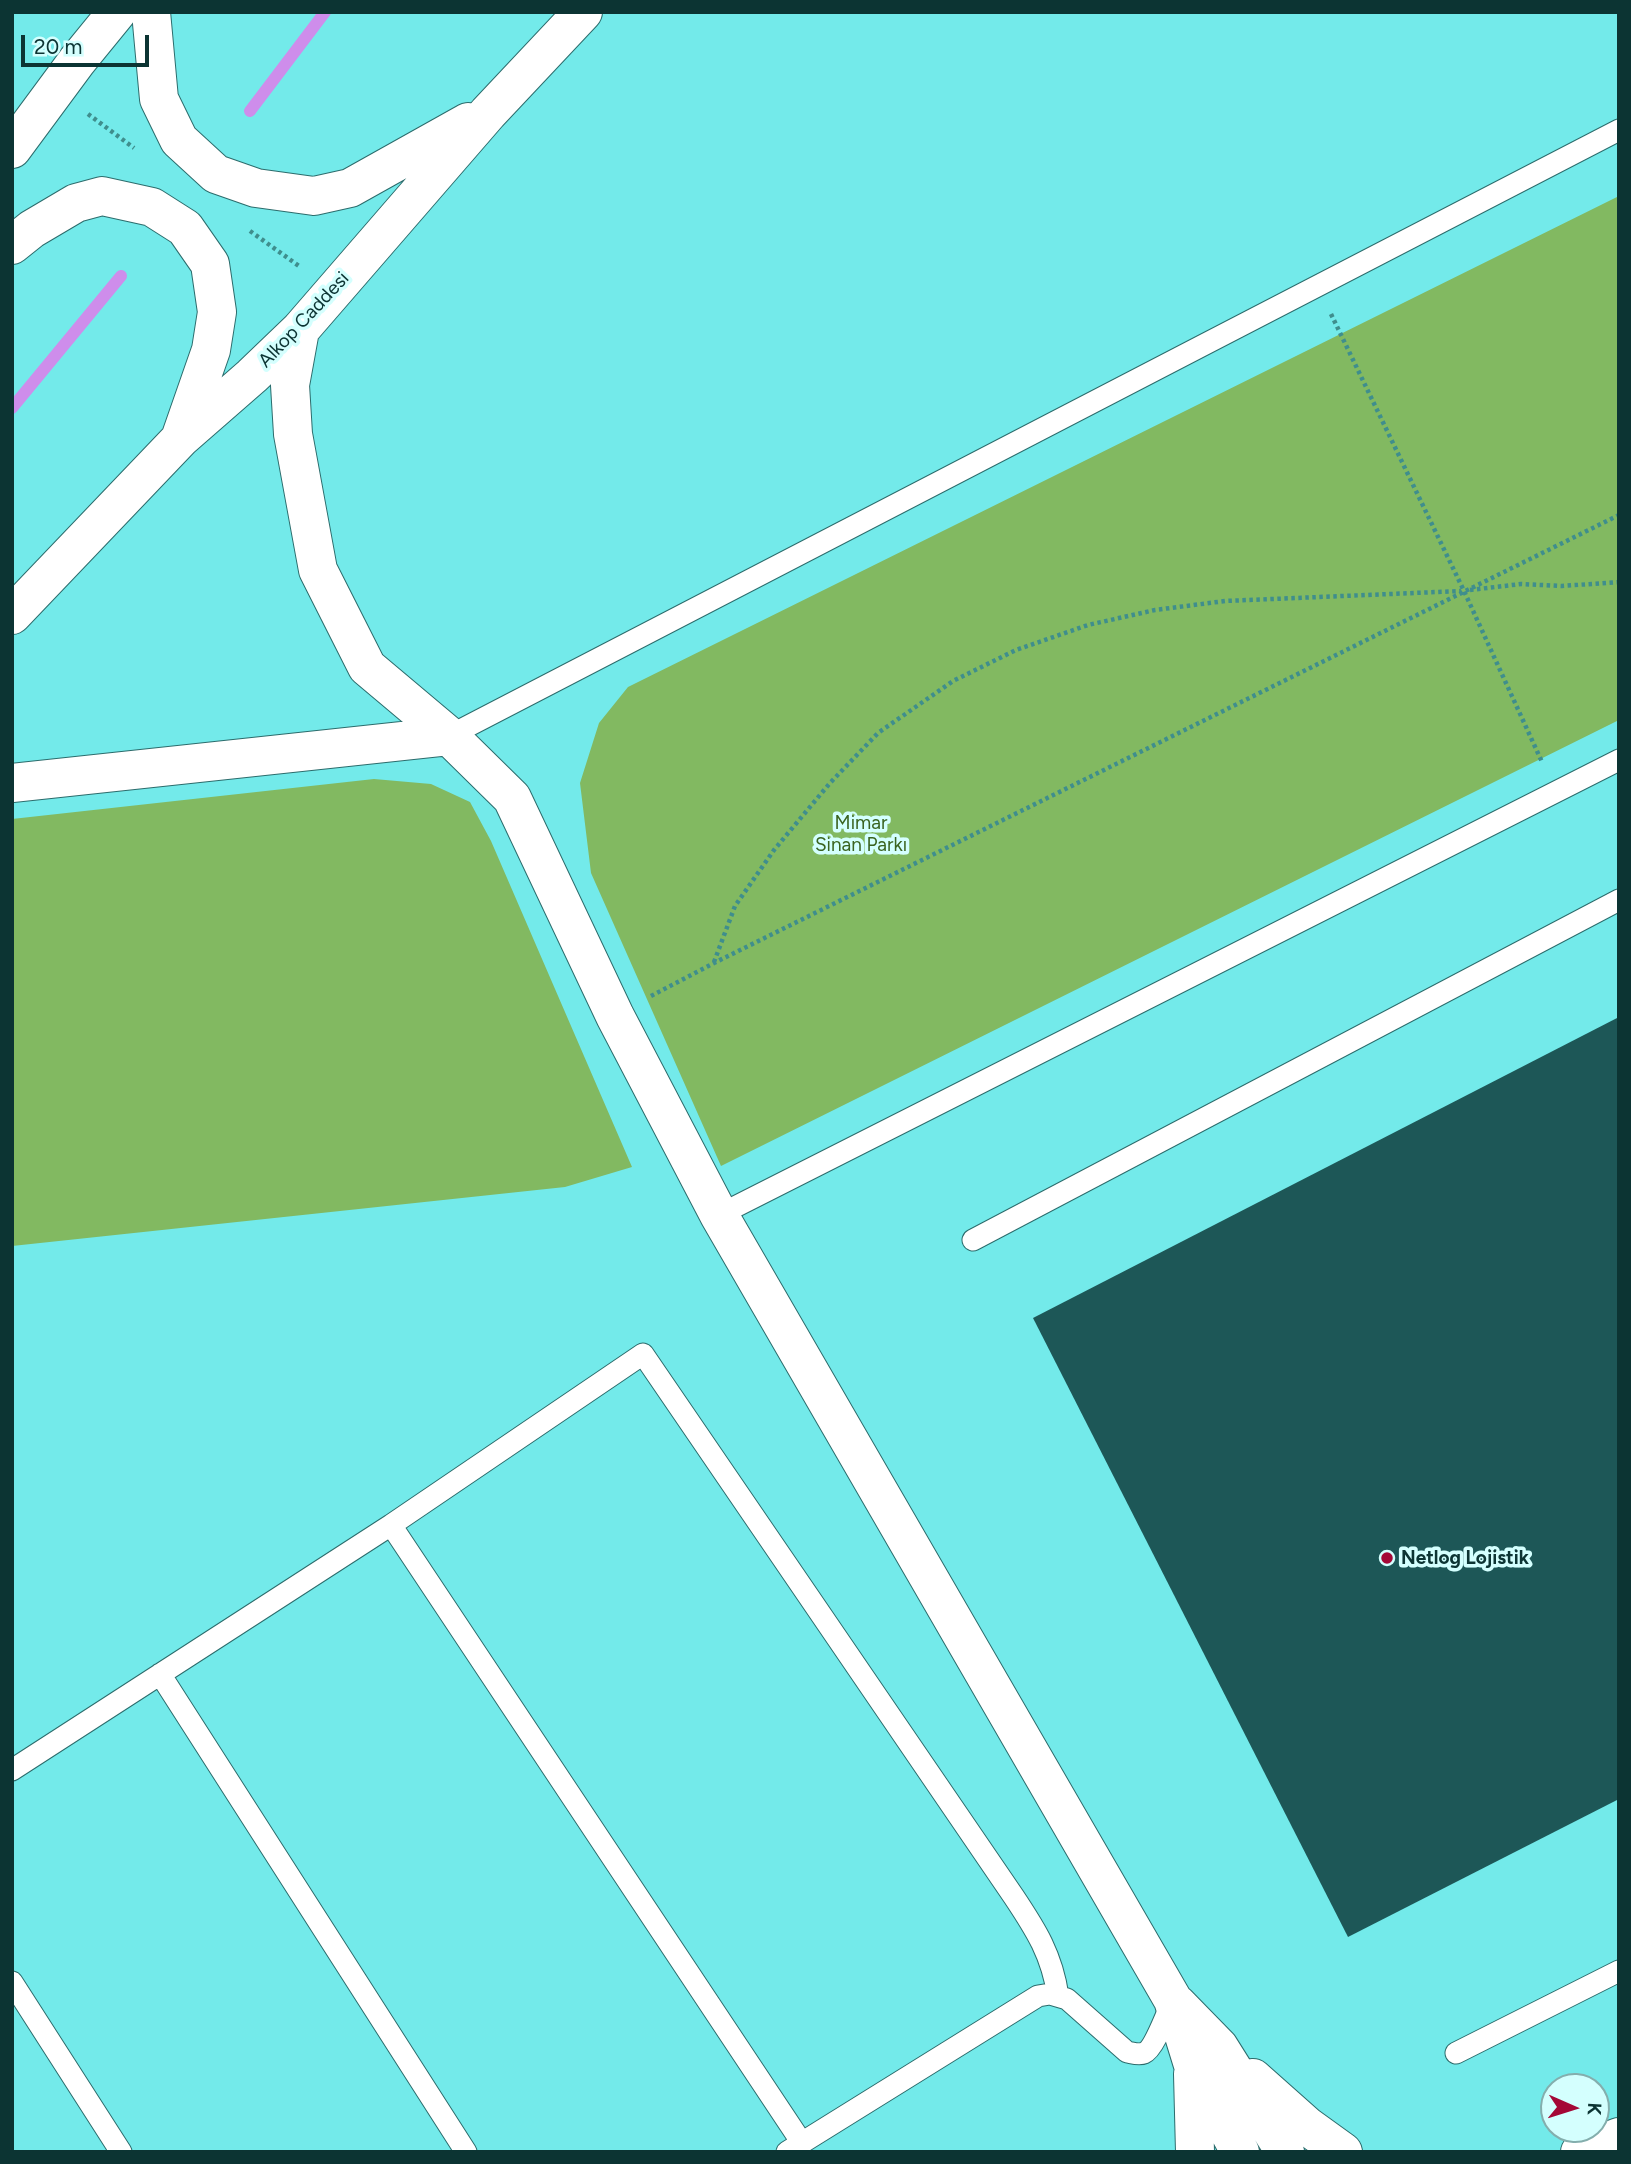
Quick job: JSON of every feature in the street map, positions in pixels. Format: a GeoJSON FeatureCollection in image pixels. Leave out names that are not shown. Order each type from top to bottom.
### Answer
{"type":"FeatureCollection","features":[{"type":"Feature","properties":{"kind":"main road"},"geometry":{"type":"LineString","coordinates":[[12,149],[76,61],[117,12]]}},
{"type":"Feature","properties":{"kind":"main road"},"geometry":{"type":"LineString","coordinates":[[151,12],[159,99],[178,140],[216,174],[256,188],[314,196],[350,188],[432,141],[488,113]]}},
{"type":"Feature","properties":{"kind":"main road","name":"Alkop Caddesi"},"geometry":{"type":"LineString","coordinates":[[12,615],[181,438],[300,330],[488,113],[583,12]]}},
{"type":"Feature","properties":{"kind":"main road"},"geometry":{"type":"LineString","coordinates":[[12,246],[32,229],[76,203],[102,197],[152,207],[185,228],[211,264],[216,312],[211,350],[181,438]]}},
{"type":"Feature","properties":{"kind":"main road"},"geometry":{"type":"LineString","coordinates":[[300,330],[290,385],[293,435],[318,570],[367,667],[449,736],[512,798],[615,1016],[719,1214],[1206,2056],[1285,2152]]}},
{"type":"Feature","properties":{"kind":"main road"},"geometry":{"type":"LineString","coordinates":[[12,783],[449,736]]}},
{"type":"Feature","properties":{"kind":"main road"},"geometry":{"type":"LineString","coordinates":[[1195,2152],[1206,2056]]}},
{"type":"Feature","properties":{"kind":"main road"},"geometry":{"type":"LineString","coordinates":[[1206,2056],[1240,2152]]}},
{"type":"Feature","properties":{"kind":"main road"},"geometry":{"type":"LineString","coordinates":[[1206,2056],[1343,2152]]}},
{"type":"Feature","properties":{"kind":"main road"},"geometry":{"type":"LineString","coordinates":[[1580,2152],[1619,2137]]}},
{"type":"Feature","properties":{"kind":"lane"},"geometry":{"type":"LineString","coordinates":[[449,736],[1317,284],[1619,130]]}},
{"type":"Feature","properties":{"kind":"lane"},"geometry":{"type":"LineString","coordinates":[[719,1214],[1619,760]]}},
{"type":"Feature","properties":{"kind":"lane"},"geometry":{"type":"LineString","coordinates":[[973,1240],[1619,900]]}},
{"type":"Feature","properties":{"kind":"lane"},"geometry":{"type":"LineString","coordinates":[[12,1770],[391,1525],[643,1354],[1043,1941],[1055,1972],[1058,1996]]}},
{"type":"Feature","properties":{"kind":"lane"},"geometry":{"type":"LineString","coordinates":[[391,1525],[795,2147],[1038,1996],[1050,1994],[1067,1999],[1127,2052],[1137,2054],[1151,2047],[1173,2000]]}},
{"type":"Feature","properties":{"kind":"lane"},"geometry":{"type":"LineString","coordinates":[[160,1674],[466,2152]]}},
{"type":"Feature","properties":{"kind":"lane"},"geometry":{"type":"LineString","coordinates":[[1456,2053],[1619,1971]]}},
{"type":"Feature","properties":{"kind":"lane"},"geometry":{"type":"LineString","coordinates":[[12,1982],[121,2152]]}},
{"type":"Feature","properties":{"kind":"path"},"geometry":{"type":"LineString","coordinates":[[1317,284],[1464,591],[1556,792]]}},
{"type":"Feature","properties":{"kind":"path"},"geometry":{"type":"LineString","coordinates":[[615,1016],[714,963],[1619,515]]}},
{"type":"Feature","properties":{"kind":"path"},"geometry":{"type":"LineString","coordinates":[[714,963],[735,906],[774,850],[839,773],[878,733],[953,681],[1006,655],[1088,625],[1155,610],[1225,601],[1464,591],[1521,584],[1562,586],[1619,582]]}},
{"type":"Feature","properties":{"kind":"green space","name":"Mimar Sinan Parkı"},"geometry":{"type":"Polygon","coordinates":[[[1619,196],[1619,720],[721,1166],[591,873],[580,783],[599,723],[628,687],[1619,196]]]}},
{"type":"Feature","properties":{"kind":"green space"},"geometry":{"type":"Polygon","coordinates":[[[374,779],[431,784],[470,802],[491,841],[632,1167],[565,1187],[12,1246],[12,819],[374,779]]]}},
{"type":"Feature","properties":{"kind":"building","name":"Netlog Lojistik"},"geometry":{"type":"Polygon","coordinates":[[[1619,1017],[1619,1799],[1348,1937],[1033,1318],[1619,1017]]]}},
{"type":"Feature","properties":{"kind":"waterway"},"geometry":{"type":"LineString","coordinates":[[250,111],[325,12]]}},
{"type":"Feature","properties":{"kind":"waterway"},"geometry":{"type":"LineString","coordinates":[[12,408],[121,276]]}},
{"type":"Feature","properties":{"kind":"place","name":"Netlog Lojistik"},"geometry":{"type":"Point","coordinates":[1387,1558]}}]}
